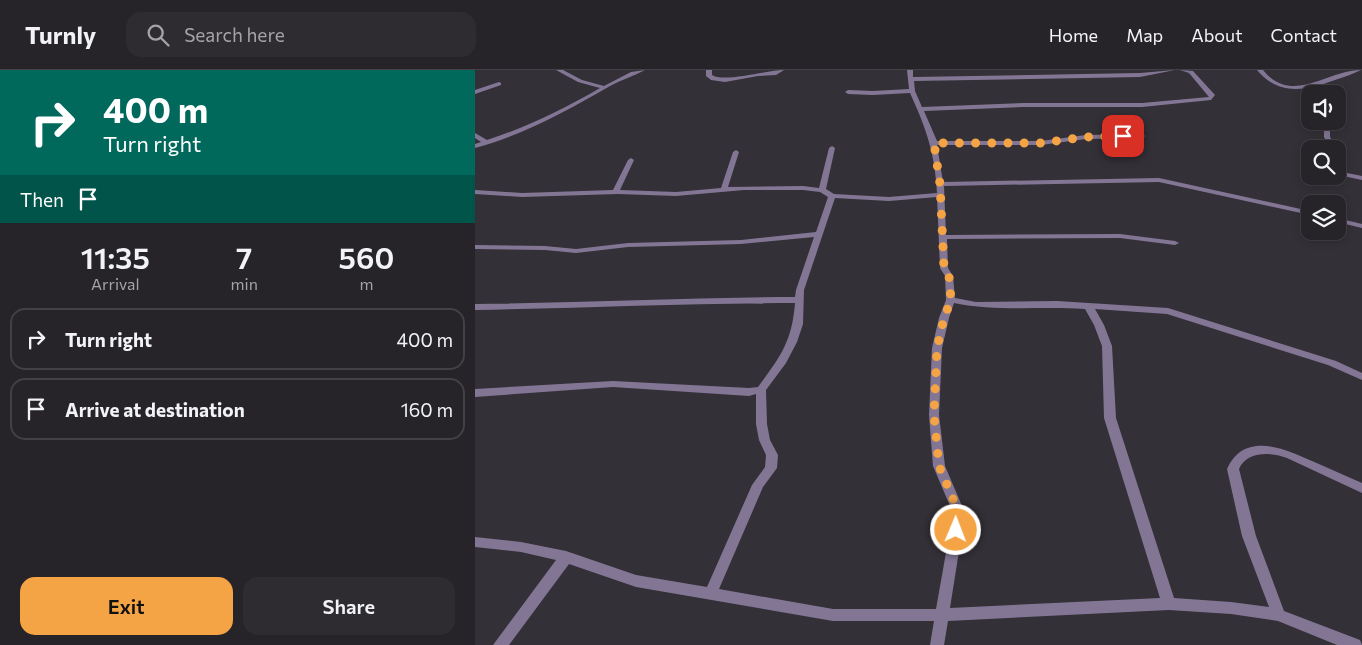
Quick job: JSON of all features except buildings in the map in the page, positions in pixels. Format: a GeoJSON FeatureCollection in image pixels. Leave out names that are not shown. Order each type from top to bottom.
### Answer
{"type":"FeatureCollection","features":[{"type":"Feature","properties":{"kind":"street"},"geometry":{"type":"LineString","coordinates":[[559,70],[581,81],[603,87]]}},
{"type":"Feature","properties":{"kind":"street"},"geometry":{"type":"LineString","coordinates":[[475,146],[544,121],[625,75],[642,70]]}},
{"type":"Feature","properties":{"kind":"street"},"geometry":{"type":"LineString","coordinates":[[709,70],[709,76],[719,80],[777,73],[781,70]]}},
{"type":"Feature","properties":{"kind":"street"},"geometry":{"type":"LineString","coordinates":[[937,645],[959,513],[939,466],[934,415],[937,348],[944,318],[951,300],[949,276],[944,268],[940,190],[934,143],[912,91],[911,74],[1140,75],[1172,70]]}},
{"type":"Feature","properties":{"kind":"street"},"geometry":{"type":"LineString","coordinates":[[920,109],[1142,105],[1211,98],[1212,95],[1191,72],[1183,70]]}},
{"type":"Feature","properties":{"kind":"street"},"geometry":{"type":"LineString","coordinates":[[1260,70],[1267,78],[1283,86],[1301,88],[1317,85],[1335,76],[1358,70]]}},
{"type":"Feature","properties":{"kind":"street"},"geometry":{"type":"LineString","coordinates":[[475,92],[499,84]]}},
{"type":"Feature","properties":{"kind":"street"},"geometry":{"type":"LineString","coordinates":[[848,92],[912,91]]}},
{"type":"Feature","properties":{"kind":"street"},"geometry":{"type":"LineString","coordinates":[[475,135],[487,143]]}},
{"type":"Feature","properties":{"kind":"street"},"geometry":{"type":"LineString","coordinates":[[934,143],[1041,143],[1086,137],[1142,136]]}},
{"type":"Feature","properties":{"kind":"street"},"geometry":{"type":"LineString","coordinates":[[821,190],[832,148]]}},
{"type":"Feature","properties":{"kind":"street"},"geometry":{"type":"LineString","coordinates":[[724,189],[736,152]]}},
{"type":"Feature","properties":{"kind":"street"},"geometry":{"type":"LineString","coordinates":[[618,192],[617,189],[631,160]]}},
{"type":"Feature","properties":{"kind":"street"},"geometry":{"type":"LineString","coordinates":[[1346,175],[1362,178]]}},
{"type":"Feature","properties":{"kind":"street"},"geometry":{"type":"LineString","coordinates":[[475,192],[522,196],[618,192],[675,194],[724,189],[803,188],[821,190],[832,196],[889,199],[921,198],[940,190],[1159,180],[1301,211]]}},
{"type":"Feature","properties":{"kind":"street"},"geometry":{"type":"LineString","coordinates":[[710,595],[758,485],[771,468],[772,455],[765,444],[762,434],[761,390],[781,363],[792,342],[798,324],[800,290],[832,196]]}},
{"type":"Feature","properties":{"kind":"street"},"geometry":{"type":"LineString","coordinates":[[1346,222],[1362,226]]}},
{"type":"Feature","properties":{"kind":"street"},"geometry":{"type":"LineString","coordinates":[[475,247],[545,248],[576,251],[628,245],[741,242],[820,234]]}},
{"type":"Feature","properties":{"kind":"street"},"geometry":{"type":"LineString","coordinates":[[942,237],[1120,236],[1175,243]]}},
{"type":"Feature","properties":{"kind":"street"},"geometry":{"type":"LineString","coordinates":[[475,307],[702,300],[800,300]]}},
{"type":"Feature","properties":{"kind":"street"},"geometry":{"type":"LineString","coordinates":[[951,300],[976,305],[1057,304],[1168,311],[1332,363],[1362,377]]}},
{"type":"Feature","properties":{"kind":"street"},"geometry":{"type":"LineString","coordinates":[[1089,306],[1107,346],[1109,418],[1169,604]]}},
{"type":"Feature","properties":{"kind":"street"},"geometry":{"type":"LineString","coordinates":[[475,393],[613,384],[749,392],[761,390]]}},
{"type":"Feature","properties":{"kind":"street"},"geometry":{"type":"LineString","coordinates":[[1279,615],[1249,536],[1233,469],[1235,461],[1242,455],[1254,452],[1267,450],[1282,452],[1362,488]]}},
{"type":"Feature","properties":{"kind":"street"},"geometry":{"type":"LineString","coordinates":[[475,542],[521,547],[566,556],[636,581],[833,615],[941,614],[1169,604],[1231,608],[1279,615],[1355,645]]}},
{"type":"Feature","properties":{"kind":"street"},"geometry":{"type":"LineString","coordinates":[[500,645],[566,556]]}},
{"type":"Feature","properties":{"kind":"route"},"geometry":{"type":"LineString","coordinates":[[956,530],[959,513],[950,488],[939,466],[934,415],[937,348],[944,318],[951,300],[949,276],[944,268],[940,184],[934,143],[1041,143],[1071,138],[1123,136]]}}]}
